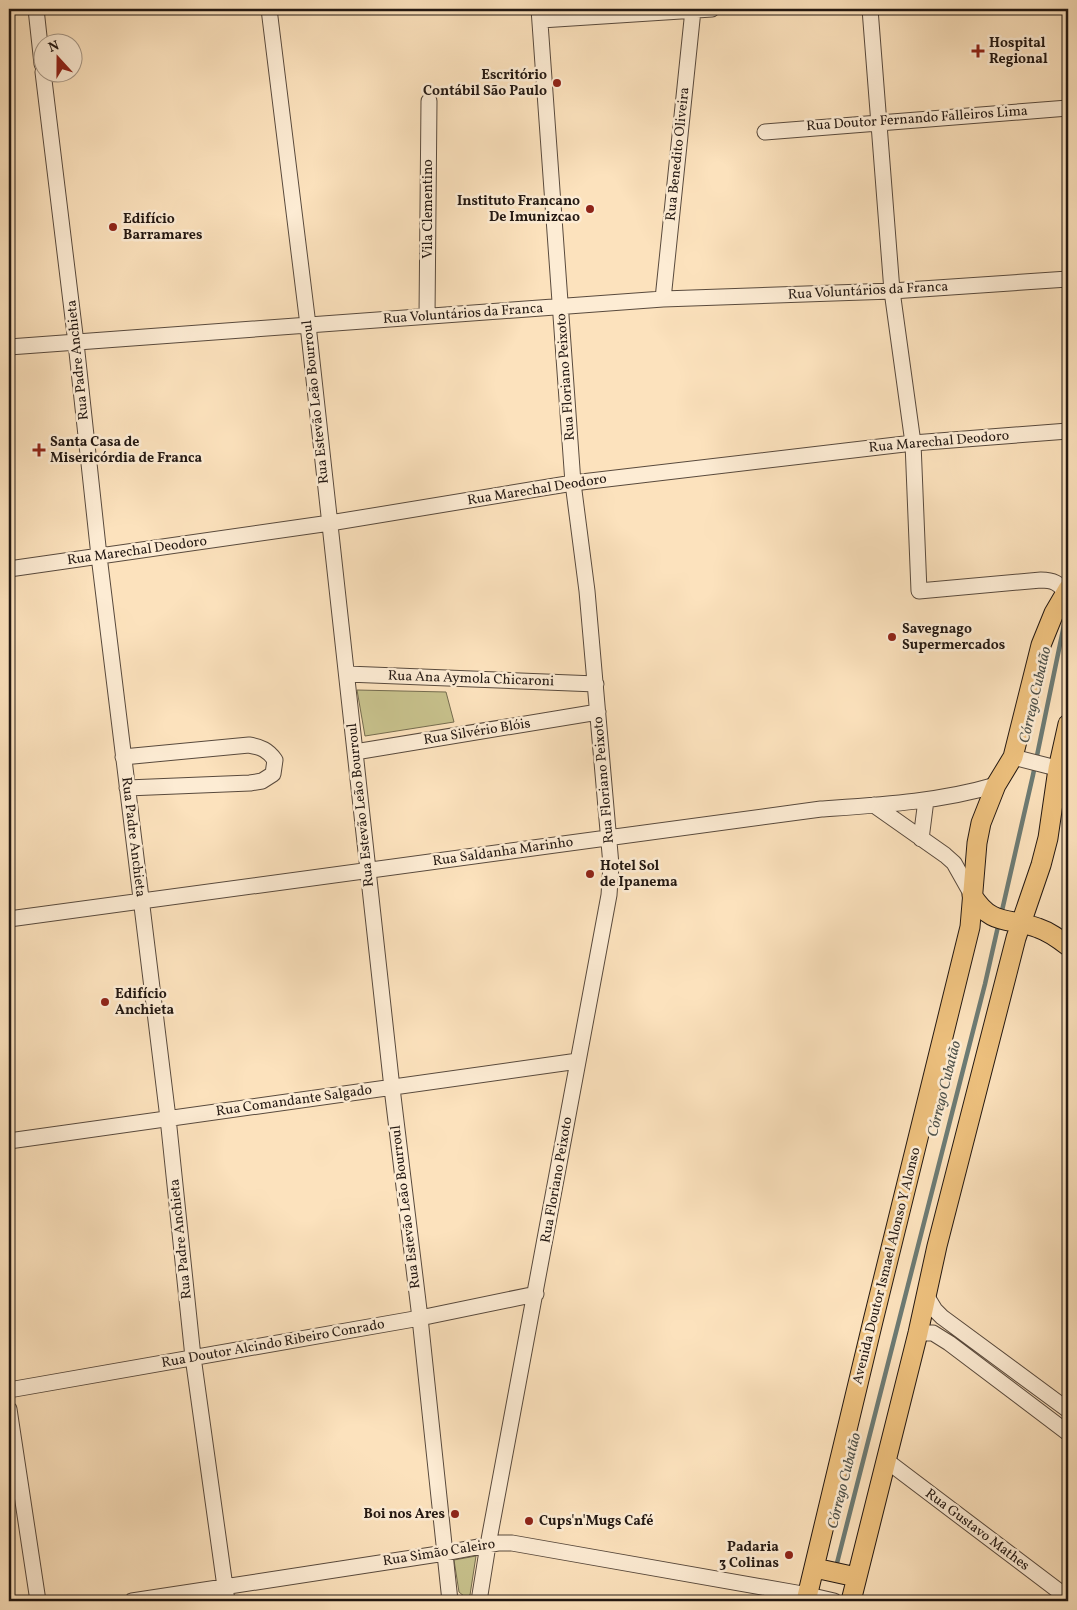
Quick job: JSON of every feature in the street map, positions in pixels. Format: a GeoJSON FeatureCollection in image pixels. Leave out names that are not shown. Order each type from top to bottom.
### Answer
{"type":"FeatureCollection","features":[{"type":"Feature","properties":{"kind":"main road","name":"Avenida Doutor Ismael Alonso Y Alonso"},"geometry":{"type":"LineString","coordinates":[[807,1598],[970,927],[977,843],[981,823],[996,785],[1018,758],[1041,645],[1054,613],[1067,591]]}},
{"type":"Feature","properties":{"kind":"main road"},"geometry":{"type":"LineString","coordinates":[[851,1601],[918,1333],[1015,922],[1042,865],[1048,838],[1058,768],[1068,724]]}},
{"type":"Feature","properties":{"kind":"main road"},"geometry":{"type":"LineString","coordinates":[[972,895],[984,911],[991,916],[1046,931],[1068,946]]}},
{"type":"Feature","properties":{"kind":"main road"},"geometry":{"type":"LineString","coordinates":[[815,1568],[856,1577]]}},
{"type":"Feature","properties":{"kind":"street"},"geometry":{"type":"LineString","coordinates":[[36,9],[39,32]]}},
{"type":"Feature","properties":{"kind":"street","name":"Rua Estevão Leão Bourroul"},"geometry":{"type":"LineString","coordinates":[[270,9],[308,325],[450,1601]]}},
{"type":"Feature","properties":{"kind":"street"},"geometry":{"type":"LineString","coordinates":[[540,14],[712,9]]}},
{"type":"Feature","properties":{"kind":"street"},"geometry":{"type":"LineString","coordinates":[[870,9],[892,291],[913,443],[919,591],[1041,580],[1050,580],[1067,591]]}},
{"type":"Feature","properties":{"kind":"street","name":"Rua Benedito Oliveira"},"geometry":{"type":"LineString","coordinates":[[663,299],[694,10]]}},
{"type":"Feature","properties":{"kind":"street","name":"Rua Floriano Peixoto"},"geometry":{"type":"LineString","coordinates":[[478,1600],[609,895],[611,864],[588,591],[573,483],[540,14]]}},
{"type":"Feature","properties":{"kind":"street","name":"Rua Padre Anchieta"},"geometry":{"type":"LineString","coordinates":[[45,82],[99,556],[168,1118],[193,1357],[226,1594]]}},
{"type":"Feature","properties":{"kind":"street","name":"Vila Clementino"},"geometry":{"type":"LineString","coordinates":[[427,316],[428,101]]}},
{"type":"Feature","properties":{"kind":"street","name":"Rua Doutor Fernando Falleiros Lima"},"geometry":{"type":"LineString","coordinates":[[765,132],[1068,108]]}},
{"type":"Feature","properties":{"kind":"street","name":"Rua Voluntários da Franca"},"geometry":{"type":"LineString","coordinates":[[9,348],[663,299],[892,291],[1068,279]]}},
{"type":"Feature","properties":{"kind":"street","name":"Rua Marechal Deodoro"},"geometry":{"type":"LineString","coordinates":[[9,569],[330,523],[573,483],[913,443],[1068,431]]}},
{"type":"Feature","properties":{"kind":"street","name":"Rua Ana Aymola Chicaroni"},"geometry":{"type":"LineString","coordinates":[[347,674],[596,684]]}},
{"type":"Feature","properties":{"kind":"street","name":"Rua Silvério Blóis"},"geometry":{"type":"LineString","coordinates":[[355,752],[598,712]]}},
{"type":"Feature","properties":{"kind":"street"},"geometry":{"type":"LineString","coordinates":[[123,757],[249,745],[268,751],[275,760],[273,774],[262,781],[127,788]]}},
{"type":"Feature","properties":{"kind":"street"},"geometry":{"type":"LineString","coordinates":[[1018,758],[1058,768]]}},
{"type":"Feature","properties":{"kind":"street","name":"Rua Saldanha Marinho"},"geometry":{"type":"LineString","coordinates":[[9,919],[821,809],[926,800],[972,792],[996,785]]}},
{"type":"Feature","properties":{"kind":"street"},"geometry":{"type":"LineString","coordinates":[[921,839],[926,800]]}},
{"type":"Feature","properties":{"kind":"street"},"geometry":{"type":"LineString","coordinates":[[874,805],[954,863],[972,895]]}},
{"type":"Feature","properties":{"kind":"street","name":"Rua Comandante Salgado"},"geometry":{"type":"LineString","coordinates":[[9,1141],[578,1061]]}},
{"type":"Feature","properties":{"kind":"street","name":"Rua Doutor Alcindo Ribeiro Conrado"},"geometry":{"type":"LineString","coordinates":[[9,1390],[420,1318],[536,1294]]}},
{"type":"Feature","properties":{"kind":"street"},"geometry":{"type":"LineString","coordinates":[[926,1295],[935,1310],[942,1317],[1068,1410]]}},
{"type":"Feature","properties":{"kind":"street"},"geometry":{"type":"LineString","coordinates":[[918,1333],[933,1333],[949,1343],[1068,1433]]}},
{"type":"Feature","properties":{"kind":"street"},"geometry":{"type":"LineString","coordinates":[[9,1409],[38,1601]]}},
{"type":"Feature","properties":{"kind":"street","name":"Rua Gustavo Mathes"},"geometry":{"type":"LineString","coordinates":[[887,1461],[1068,1598]]}},
{"type":"Feature","properties":{"kind":"street","name":"Rua Simão Caleiro"},"geometry":{"type":"LineString","coordinates":[[132,1601],[226,1594],[488,1545],[512,1543],[807,1598],[834,1601]]}},
{"type":"Feature","properties":{"kind":"shaded area"},"geometry":{"type":"Polygon","coordinates":[[[357,690],[446,692],[454,722],[365,736],[357,690]]]}},
{"type":"Feature","properties":{"kind":"shaded area"},"geometry":{"type":"Polygon","coordinates":[[[476,1556],[470,1595],[465,1597],[459,1592],[454,1560],[476,1556]]]}},
{"type":"Feature","properties":{"kind":"waterway","name":"Córrego Cubatão"},"geometry":{"type":"LineString","coordinates":[[1001,915],[1033,775],[1064,625],[1068,619]]}},
{"type":"Feature","properties":{"kind":"waterway","name":"Córrego Cubatão"},"geometry":{"type":"LineString","coordinates":[[837,1563],[985,984],[999,922]]}},
{"type":"Feature","properties":{"kind":"place","name":"Hospital Regional"},"geometry":{"type":"Point","coordinates":[978,51]}},
{"type":"Feature","properties":{"kind":"place","name":"Escritório Contábil São Paulo"},"geometry":{"type":"Point","coordinates":[557,83]}},
{"type":"Feature","properties":{"kind":"place","name":"Instituto Francano De Imunizcao"},"geometry":{"type":"Point","coordinates":[590,209]}},
{"type":"Feature","properties":{"kind":"place","name":"Edifício Barramares"},"geometry":{"type":"Point","coordinates":[113,227]}},
{"type":"Feature","properties":{"kind":"place","name":"Santa Casa de Misericórdia de Franca"},"geometry":{"type":"Point","coordinates":[39,450]}},
{"type":"Feature","properties":{"kind":"place","name":"Savegnago Supermercados"},"geometry":{"type":"Point","coordinates":[892,637]}},
{"type":"Feature","properties":{"kind":"place","name":"Hotel Sol de Ipanema"},"geometry":{"type":"Point","coordinates":[590,874]}},
{"type":"Feature","properties":{"kind":"place","name":"Edifício Anchieta"},"geometry":{"type":"Point","coordinates":[105,1002]}},
{"type":"Feature","properties":{"kind":"place","name":"Boi nos Ares"},"geometry":{"type":"Point","coordinates":[455,1514]}},
{"type":"Feature","properties":{"kind":"place","name":"Cups'n'Mugs Café"},"geometry":{"type":"Point","coordinates":[529,1521]}},
{"type":"Feature","properties":{"kind":"place","name":"Padaria 3 Colinas"},"geometry":{"type":"Point","coordinates":[789,1555]}}]}
